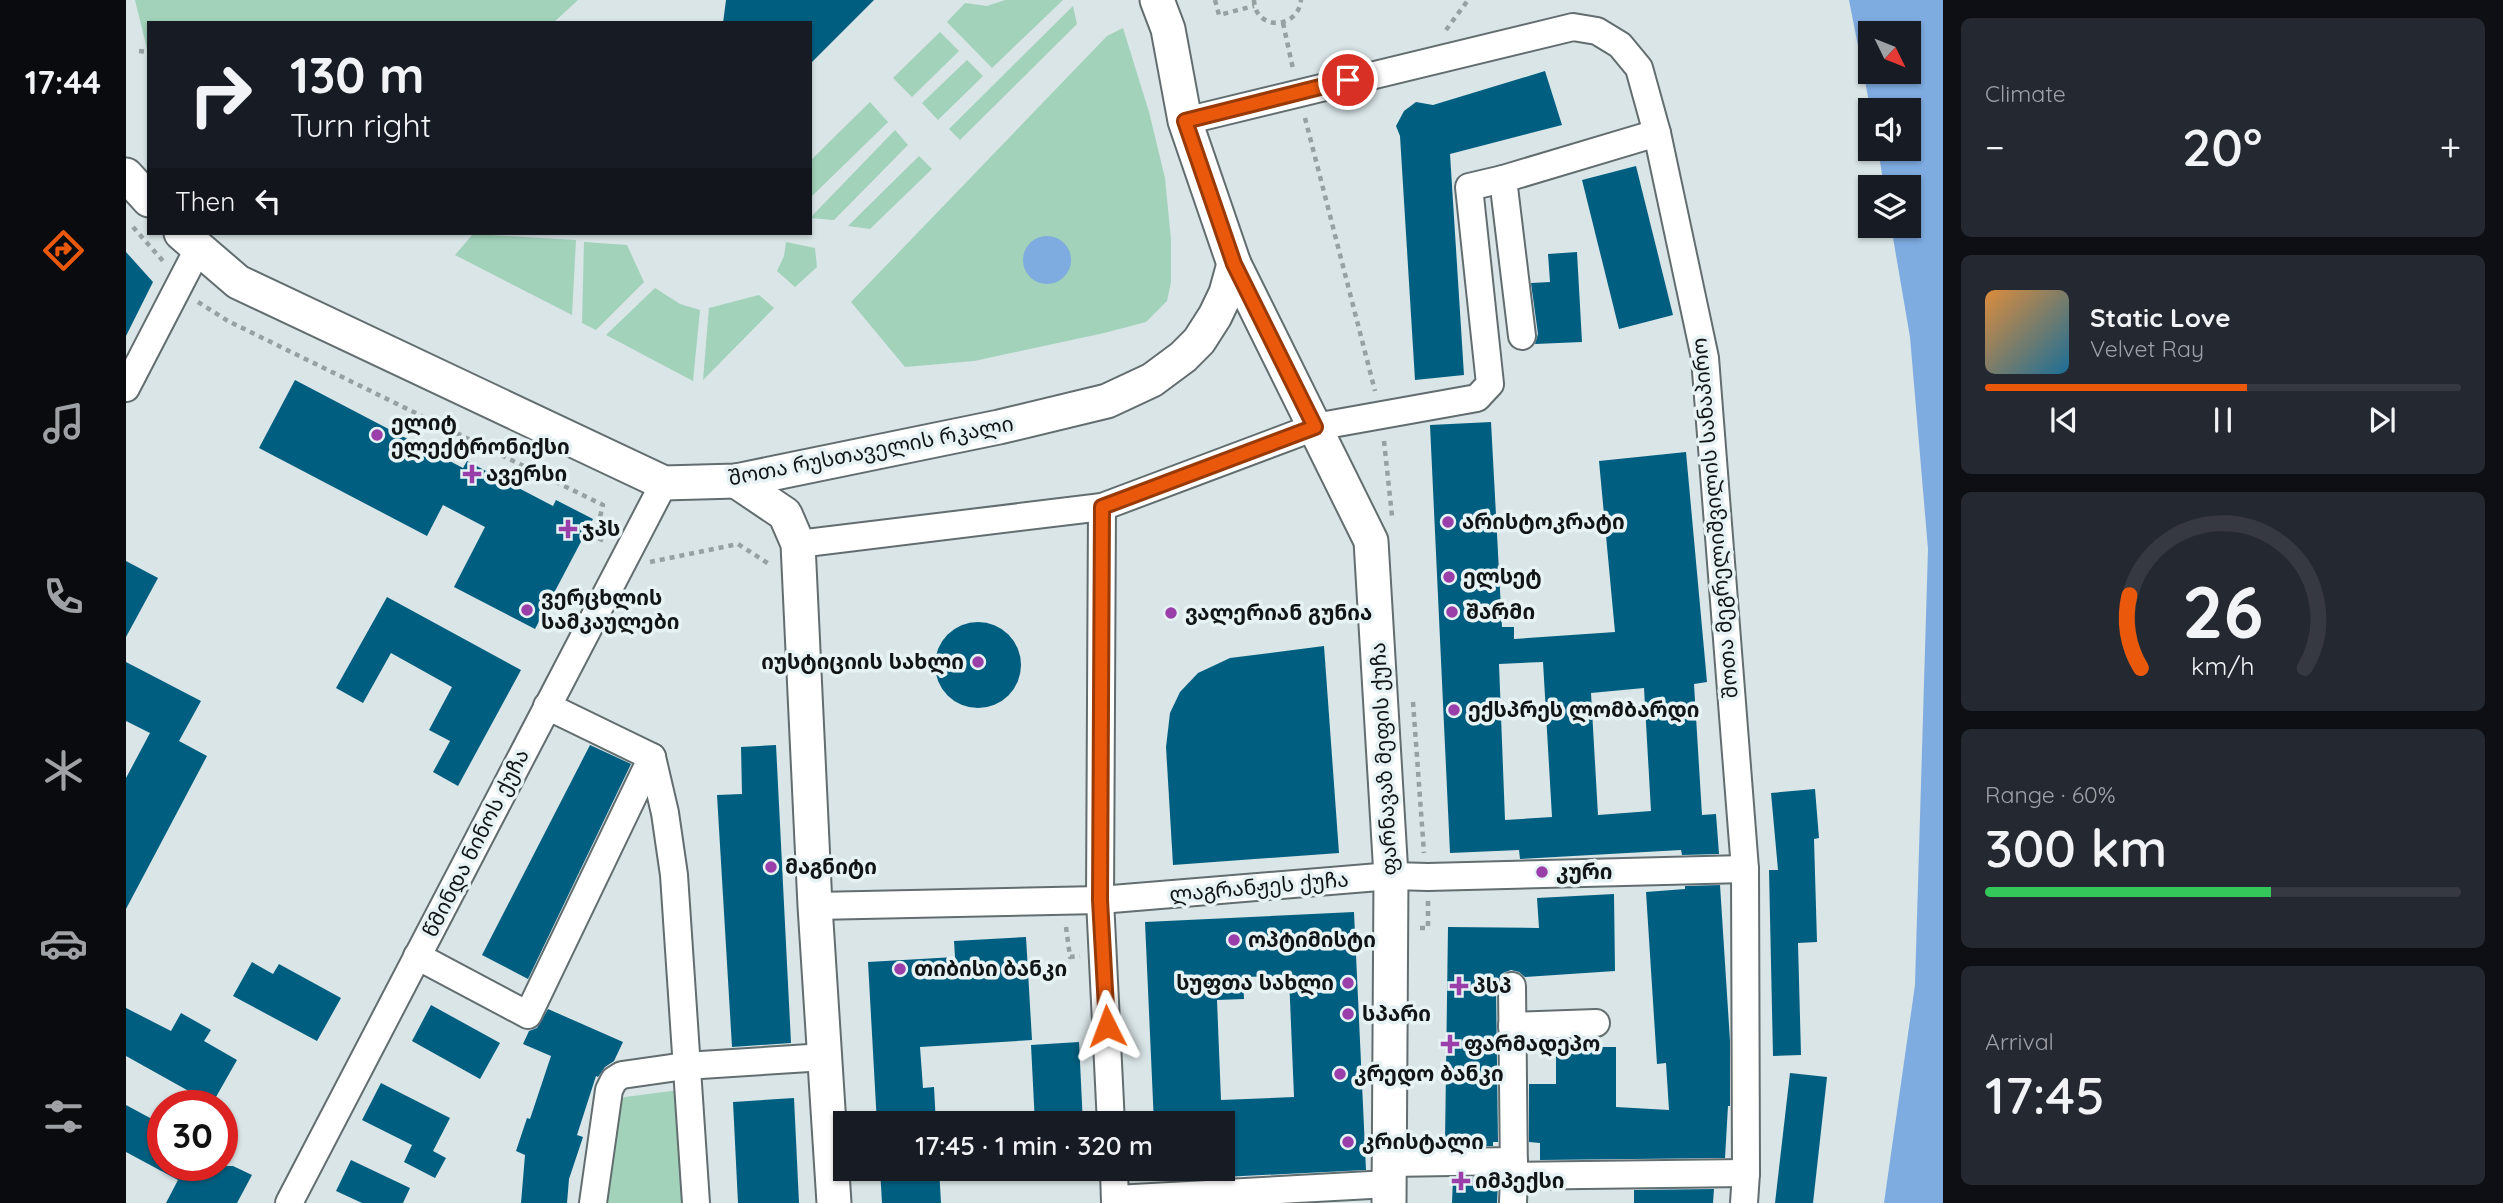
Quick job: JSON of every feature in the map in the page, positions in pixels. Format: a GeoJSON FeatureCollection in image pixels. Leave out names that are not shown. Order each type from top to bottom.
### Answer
{"type":"FeatureCollection","features":[{"type":"Feature","properties":{"kind":"main road"},"geometry":{"type":"LineString","coordinates":[[1159,2],[1168,29],[1185,121],[1234,264]]}},
{"type":"Feature","properties":{"kind":"main road"},"geometry":{"type":"LineString","coordinates":[[126,176],[141,213]]}},
{"type":"Feature","properties":{"kind":"main road","name":"შოთა რუსთაველის რკალი"},"geometry":{"type":"LineString","coordinates":[[190,241],[238,282],[664,483],[736,481],[999,427],[1107,401],[1152,380],[1199,341],[1226,293],[1234,264]]}},
{"type":"Feature","properties":{"kind":"main road","name":"ფარნავაზ მეფის ქუჩა"},"geometry":{"type":"LineString","coordinates":[[1234,264],[1371,541],[1391,876],[1389,1184]]}},
{"type":"Feature","properties":{"kind":"main road"},"geometry":{"type":"LineString","coordinates":[[736,481],[785,514],[798,544],[815,906],[834,1203]]}},
{"type":"Feature","properties":{"kind":"street","name":"შოთა მეგრელიშვილის სანაპირო"},"geometry":{"type":"LineString","coordinates":[[1185,121],[1573,27],[1597,31],[1620,45],[1639,68],[1657,134],[1705,358],[1745,869],[1744,1203]]}},
{"type":"Feature","properties":{"kind":"street"},"geometry":{"type":"LineString","coordinates":[[798,544],[1102,507],[1315,427],[1477,398],[1490,383],[1469,187],[1657,134]]}},
{"type":"Feature","properties":{"kind":"street"},"geometry":{"type":"LineString","coordinates":[[1503,179],[1522,336]]}},
{"type":"Feature","properties":{"kind":"street"},"geometry":{"type":"LineString","coordinates":[[126,388],[181,282],[190,241]]}},
{"type":"Feature","properties":{"kind":"street","name":"წმინდა ნინოს ქუჩა"},"geometry":{"type":"LineString","coordinates":[[289,1203],[664,483]]}},
{"type":"Feature","properties":{"kind":"street"},"geometry":{"type":"LineString","coordinates":[[1102,507],[1100,900],[1110,1111]]}},
{"type":"Feature","properties":{"kind":"street"},"geometry":{"type":"LineString","coordinates":[[547,706],[652,757]]}},
{"type":"Feature","properties":{"kind":"street"},"geometry":{"type":"LineString","coordinates":[[417,956],[527,1015],[652,757]]}},
{"type":"Feature","properties":{"kind":"street"},"geometry":{"type":"LineString","coordinates":[[652,757],[666,813],[674,875],[696,1203]]}},
{"type":"Feature","properties":{"kind":"street","name":"ლაგრანჟეს ქუჩა"},"geometry":{"type":"LineString","coordinates":[[815,906],[1100,900],[1391,876],[1745,869]]}},
{"type":"Feature","properties":{"kind":"street"},"geometry":{"type":"LineString","coordinates":[[1511,986],[1513,1203]]}},
{"type":"Feature","properties":{"kind":"street"},"geometry":{"type":"LineString","coordinates":[[1512,1026],[1596,1023]]}},
{"type":"Feature","properties":{"kind":"street"},"geometry":{"type":"LineString","coordinates":[[593,1203],[609,1090],[614,1080],[622,1074],[685,1066],[825,1057]]}},
{"type":"Feature","properties":{"kind":"street"},"geometry":{"type":"LineString","coordinates":[[1114,1181],[1115,1201],[1389,1184],[1514,1169],[1746,1173]]}},
{"type":"Feature","properties":{"kind":"path"},"geometry":{"type":"LineString","coordinates":[[1215,0],[1219,15],[1254,3],[1265,21],[1273,24],[1292,19],[1298,13],[1301,0]]}},
{"type":"Feature","properties":{"kind":"path"},"geometry":{"type":"LineString","coordinates":[[139,51],[147,52]]}},
{"type":"Feature","properties":{"kind":"path"},"geometry":{"type":"LineString","coordinates":[[154,235],[181,282],[200,303],[228,321],[603,505],[595,537],[651,563],[738,544],[770,564]]}},
{"type":"Feature","properties":{"kind":"path"},"geometry":{"type":"LineString","coordinates":[[1391,927],[1429,928],[1428,877]]}},
{"type":"Feature","properties":{"kind":"path"},"geometry":{"type":"LineString","coordinates":[[1065,922],[1070,957],[1103,953]]}},
{"type":"Feature","properties":{"kind":"green space"},"geometry":{"type":"Polygon","coordinates":[[[135,0],[578,0],[555,21],[147,21],[147,49],[135,0]]]}},
{"type":"Feature","properties":{"kind":"green space"},"geometry":{"type":"Polygon","coordinates":[[[1005,0],[1063,0],[992,68],[947,22],[965,3],[987,6],[1005,0]]]}},
{"type":"Feature","properties":{"kind":"green space"},"geometry":{"type":"Polygon","coordinates":[[[1073,6],[1077,24],[960,140],[949,129],[1073,6]]]}},
{"type":"Feature","properties":{"kind":"green space"},"geometry":{"type":"Polygon","coordinates":[[[1123,28],[1149,112],[1165,178],[1171,240],[1171,282],[1167,301],[1146,322],[1104,333],[974,361],[905,367],[851,302],[1107,36],[1123,28]]]}},
{"type":"Feature","properties":{"kind":"green space"},"geometry":{"type":"Polygon","coordinates":[[[940,32],[959,51],[912,97],[893,78],[940,32]]]}},
{"type":"Feature","properties":{"kind":"green space"},"geometry":{"type":"Polygon","coordinates":[[[967,60],[983,76],[938,120],[922,103],[967,60]]]}},
{"type":"Feature","properties":{"kind":"green space"},"geometry":{"type":"Polygon","coordinates":[[[870,102],[888,122],[812,196],[812,159],[870,102]]]}},
{"type":"Feature","properties":{"kind":"green space"},"geometry":{"type":"Polygon","coordinates":[[[895,130],[908,145],[834,220],[812,218],[895,130]]]}},
{"type":"Feature","properties":{"kind":"green space"},"geometry":{"type":"Polygon","coordinates":[[[919,156],[932,169],[870,229],[848,226],[919,156]]]}},
{"type":"Feature","properties":{"kind":"green space"},"geometry":{"type":"Polygon","coordinates":[[[472,235],[576,240],[572,315],[455,255],[472,235]]]}},
{"type":"Feature","properties":{"kind":"green space"},"geometry":{"type":"Polygon","coordinates":[[[584,242],[627,245],[644,282],[596,330],[582,323],[584,242]]]}},
{"type":"Feature","properties":{"kind":"green space"},"geometry":{"type":"Polygon","coordinates":[[[786,242],[815,248],[817,267],[795,287],[777,271],[784,256],[786,242]]]}},
{"type":"Feature","properties":{"kind":"green space"},"geometry":{"type":"Polygon","coordinates":[[[655,288],[680,304],[700,310],[693,381],[606,335],[655,288]]]}},
{"type":"Feature","properties":{"kind":"green space"},"geometry":{"type":"Polygon","coordinates":[[[759,295],[774,308],[703,380],[709,308],[759,295]]]}},
{"type":"Feature","properties":{"kind":"green space"},"geometry":{"type":"Polygon","coordinates":[[[679,1090],[686,1203],[600,1203],[617,1102],[625,1097],[679,1090]]]}},
{"type":"Feature","properties":{"kind":"water"},"geometry":{"type":"Polygon","coordinates":[[[1849,0],[1943,0],[1943,1203],[1884,1203],[1915,985],[1928,549],[1910,337],[1893,238],[1921,238],[1921,175],[1882,175],[1880,161],[1921,161],[1921,98],[1868,98],[1866,84],[1922,84],[1922,21],[1858,21],[1858,46],[1849,0]]]}},
{"type":"Feature","properties":{"kind":"water"},"geometry":{"type":"Polygon","coordinates":[[[1047,236],[1064,243],[1071,260],[1064,277],[1047,284],[1030,277],[1023,260],[1030,243],[1047,236]]]}},
{"type":"Feature","properties":{"kind":"building"},"geometry":{"type":"Polygon","coordinates":[[[726,0],[874,0],[812,62],[812,21],[723,21],[726,0]]]}},
{"type":"Feature","properties":{"kind":"building"},"geometry":{"type":"Polygon","coordinates":[[[1545,71],[1562,125],[1450,154],[1464,375],[1415,380],[1400,136],[1396,126],[1404,111],[1416,102],[1433,105],[1545,71]]]}},
{"type":"Feature","properties":{"kind":"building"},"geometry":{"type":"Polygon","coordinates":[[[1636,166],[1673,315],[1619,329],[1582,180],[1636,166]]]}},
{"type":"Feature","properties":{"kind":"building"},"geometry":{"type":"Polygon","coordinates":[[[126,252],[153,282],[126,336],[126,252]]]}},
{"type":"Feature","properties":{"kind":"building"},"geometry":{"type":"Polygon","coordinates":[[[1577,252],[1582,342],[1535,344],[1538,334],[1531,283],[1550,282],[1548,254],[1577,252]]]}},
{"type":"Feature","properties":{"kind":"building"},"geometry":{"type":"Polygon","coordinates":[[[295,380],[463,468],[467,461],[553,506],[556,500],[593,519],[535,629],[454,587],[485,527],[443,505],[427,536],[259,448],[295,380]]]}},
{"type":"Feature","properties":{"kind":"building"},"geometry":{"type":"Polygon","coordinates":[[[1491,422],[1502,627],[1514,627],[1514,639],[1615,632],[1599,461],[1686,452],[1707,682],[1694,684],[1702,815],[1716,814],[1719,854],[1682,855],[1681,850],[1520,859],[1519,850],[1450,853],[1430,425],[1491,422]],[[1543,662],[1499,664],[1505,820],[1552,817],[1543,662]],[[1644,688],[1591,693],[1598,815],[1651,811],[1644,688]]]}},
{"type":"Feature","properties":{"kind":"building"},"geometry":{"type":"Polygon","coordinates":[[[126,561],[158,578],[126,637],[126,561]]]}},
{"type":"Feature","properties":{"kind":"building"},"geometry":{"type":"Polygon","coordinates":[[[387,597],[521,670],[458,786],[433,772],[450,741],[429,730],[452,687],[391,653],[363,703],[336,688],[387,597]]]}},
{"type":"Feature","properties":{"kind":"building","name":"იუსტიციის სახლი"},"geometry":{"type":"Polygon","coordinates":[[[978,622],[1002,629],[1014,641],[1021,665],[1014,689],[1002,701],[978,708],[954,701],[942,689],[935,665],[942,641],[954,629],[978,622]]]}},
{"type":"Feature","properties":{"kind":"building"},"geometry":{"type":"Polygon","coordinates":[[[1324,646],[1339,853],[1173,865],[1166,747],[1170,713],[1180,692],[1198,673],[1230,658],[1324,646]]]}},
{"type":"Feature","properties":{"kind":"building"},"geometry":{"type":"Polygon","coordinates":[[[126,662],[201,701],[179,741],[207,756],[126,909],[126,778],[150,733],[126,721],[126,662]]]}},
{"type":"Feature","properties":{"kind":"building"},"geometry":{"type":"Polygon","coordinates":[[[590,745],[631,764],[528,979],[482,955],[590,745]]]}},
{"type":"Feature","properties":{"kind":"building"},"geometry":{"type":"Polygon","coordinates":[[[776,745],[791,1043],[732,1047],[717,795],[742,794],[741,747],[776,745]]]}},
{"type":"Feature","properties":{"kind":"building"},"geometry":{"type":"Polygon","coordinates":[[[1815,789],[1819,838],[1814,839],[1817,942],[1798,943],[1801,1055],[1773,1056],[1769,870],[1778,870],[1771,793],[1815,789]]]}},
{"type":"Feature","properties":{"kind":"building"},"geometry":{"type":"Polygon","coordinates":[[[1720,885],[1730,1041],[1730,1106],[1725,1158],[1540,1160],[1540,1143],[1529,1142],[1529,1084],[1556,1084],[1556,1047],[1616,1047],[1616,1107],[1669,1110],[1666,1063],[1657,1064],[1646,892],[1685,889],[1685,886],[1720,885]]]}},
{"type":"Feature","properties":{"kind":"building"},"geometry":{"type":"Polygon","coordinates":[[[1614,894],[1615,971],[1525,977],[1511,970],[1499,978],[1496,986],[1498,1142],[1493,1142],[1493,1146],[1454,1146],[1454,1142],[1445,1142],[1448,927],[1539,928],[1537,898],[1614,894]]]}},
{"type":"Feature","properties":{"kind":"building"},"geometry":{"type":"Polygon","coordinates":[[[1354,912],[1366,1170],[1235,1176],[1235,1111],[1153,1111],[1145,922],[1354,912]],[[1289,976],[1243,977],[1244,999],[1217,1000],[1221,1100],[1294,1097],[1289,976]]]}},
{"type":"Feature","properties":{"kind":"building"},"geometry":{"type":"Polygon","coordinates":[[[1026,937],[1032,1040],[920,1047],[923,1088],[934,1087],[935,1111],[876,1111],[868,962],[955,957],[954,941],[1026,937]]]}},
{"type":"Feature","properties":{"kind":"building"},"geometry":{"type":"Polygon","coordinates":[[[252,962],[273,974],[279,964],[341,998],[317,1041],[233,996],[252,962]]]}},
{"type":"Feature","properties":{"kind":"building"},"geometry":{"type":"Polygon","coordinates":[[[431,1005],[500,1043],[480,1079],[412,1041],[431,1005]]]}},
{"type":"Feature","properties":{"kind":"building"},"geometry":{"type":"Polygon","coordinates":[[[126,1008],[171,1031],[181,1013],[211,1030],[204,1041],[237,1060],[220,1090],[187,1090],[126,1056],[126,1008]]]}},
{"type":"Feature","properties":{"kind":"building"},"geometry":{"type":"Polygon","coordinates":[[[548,1009],[623,1042],[614,1061],[596,1076],[577,1135],[583,1137],[569,1179],[567,1203],[521,1203],[525,1155],[516,1151],[551,1056],[523,1044],[529,1031],[537,1028],[548,1009]]]}},
{"type":"Feature","properties":{"kind":"building"},"geometry":{"type":"Polygon","coordinates":[[[1079,1042],[1082,1111],[1034,1111],[1031,1045],[1079,1042]]]}},
{"type":"Feature","properties":{"kind":"building"},"geometry":{"type":"Polygon","coordinates":[[[1790,1073],[1827,1077],[1813,1203],[1775,1203],[1790,1073]]]}},
{"type":"Feature","properties":{"kind":"building"},"geometry":{"type":"Polygon","coordinates":[[[381,1083],[450,1118],[433,1151],[446,1158],[435,1178],[404,1162],[412,1145],[362,1120],[381,1083]]]}},
{"type":"Feature","properties":{"kind":"building"},"geometry":{"type":"Polygon","coordinates":[[[794,1098],[799,1203],[738,1203],[733,1102],[794,1098]]]}},
{"type":"Feature","properties":{"kind":"building"},"geometry":{"type":"Polygon","coordinates":[[[126,1105],[147,1116],[147,1163],[126,1152],[126,1105]]]}},
{"type":"Feature","properties":{"kind":"building"},"geometry":{"type":"Polygon","coordinates":[[[351,1160],[410,1188],[403,1203],[362,1203],[336,1191],[351,1160]]]}},
{"type":"Feature","properties":{"kind":"building"},"geometry":{"type":"Polygon","coordinates":[[[238,1168],[252,1175],[237,1203],[166,1203],[177,1181],[238,1181],[238,1168]]]}},
{"type":"Feature","properties":{"kind":"building"},"geometry":{"type":"Polygon","coordinates":[[[1492,1177],[1492,1183],[1498,1183],[1497,1203],[1452,1203],[1453,1178],[1492,1177]]]}},
{"type":"Feature","properties":{"kind":"building"},"geometry":{"type":"Polygon","coordinates":[[[881,1181],[940,1181],[941,1203],[882,1203],[881,1181]]]}},
{"type":"Feature","properties":{"kind":"building"},"geometry":{"type":"Polygon","coordinates":[[[1714,1189],[1713,1203],[1634,1203],[1634,1190],[1714,1189]]]}},
{"type":"Feature","properties":{"kind":"place","name":"ელიტ ელექტრონიქსი"},"geometry":{"type":"Point","coordinates":[377,435]}},
{"type":"Feature","properties":{"kind":"place","name":"ავერსი"},"geometry":{"type":"Point","coordinates":[472,474]}},
{"type":"Feature","properties":{"kind":"place","name":"არისტოკრატი"},"geometry":{"type":"Point","coordinates":[1448,522]}},
{"type":"Feature","properties":{"kind":"place","name":"ჯპს"},"geometry":{"type":"Point","coordinates":[568,529]}},
{"type":"Feature","properties":{"kind":"place","name":"ელსეტ"},"geometry":{"type":"Point","coordinates":[1449,577]}},
{"type":"Feature","properties":{"kind":"place","name":"ვერცხლის სამკაულები"},"geometry":{"type":"Point","coordinates":[527,610]}},
{"type":"Feature","properties":{"kind":"place","name":"შარმი"},"geometry":{"type":"Point","coordinates":[1452,612]}},
{"type":"Feature","properties":{"kind":"place","name":"ვალერიან გუნია"},"geometry":{"type":"Point","coordinates":[1171,613]}},
{"type":"Feature","properties":{"kind":"place","name":"იუსტიციის სახლი"},"geometry":{"type":"Point","coordinates":[978,662]}},
{"type":"Feature","properties":{"kind":"place","name":"ექსპრეს ლომბარდი"},"geometry":{"type":"Point","coordinates":[1454,710]}},
{"type":"Feature","properties":{"kind":"place","name":"მაგნიტი"},"geometry":{"type":"Point","coordinates":[771,867]}},
{"type":"Feature","properties":{"kind":"place","name":"კური"},"geometry":{"type":"Point","coordinates":[1542,872]}},
{"type":"Feature","properties":{"kind":"place","name":"ოპტიმისტი"},"geometry":{"type":"Point","coordinates":[1234,940]}},
{"type":"Feature","properties":{"kind":"place","name":"თიბისი ბანკი"},"geometry":{"type":"Point","coordinates":[900,969]}},
{"type":"Feature","properties":{"kind":"place","name":"სუფთა სახლი"},"geometry":{"type":"Point","coordinates":[1348,983]}},
{"type":"Feature","properties":{"kind":"place","name":"პსპ"},"geometry":{"type":"Point","coordinates":[1459,986]}},
{"type":"Feature","properties":{"kind":"place","name":"სპარი"},"geometry":{"type":"Point","coordinates":[1348,1014]}},
{"type":"Feature","properties":{"kind":"place","name":"ფარმადეპო"},"geometry":{"type":"Point","coordinates":[1450,1044]}},
{"type":"Feature","properties":{"kind":"place","name":"კრედო ბანკი"},"geometry":{"type":"Point","coordinates":[1340,1074]}},
{"type":"Feature","properties":{"kind":"place","name":"კრისტალი"},"geometry":{"type":"Point","coordinates":[1348,1142]}},
{"type":"Feature","properties":{"kind":"place","name":"იმპექსი"},"geometry":{"type":"Point","coordinates":[1461,1181]}},
{"type":"Feature","properties":{"kind":"route"},"geometry":{"type":"LineString","coordinates":[[1107,1026],[1100,900],[1102,507],[1315,427],[1234,264],[1185,121],[1348,80]]}}]}
